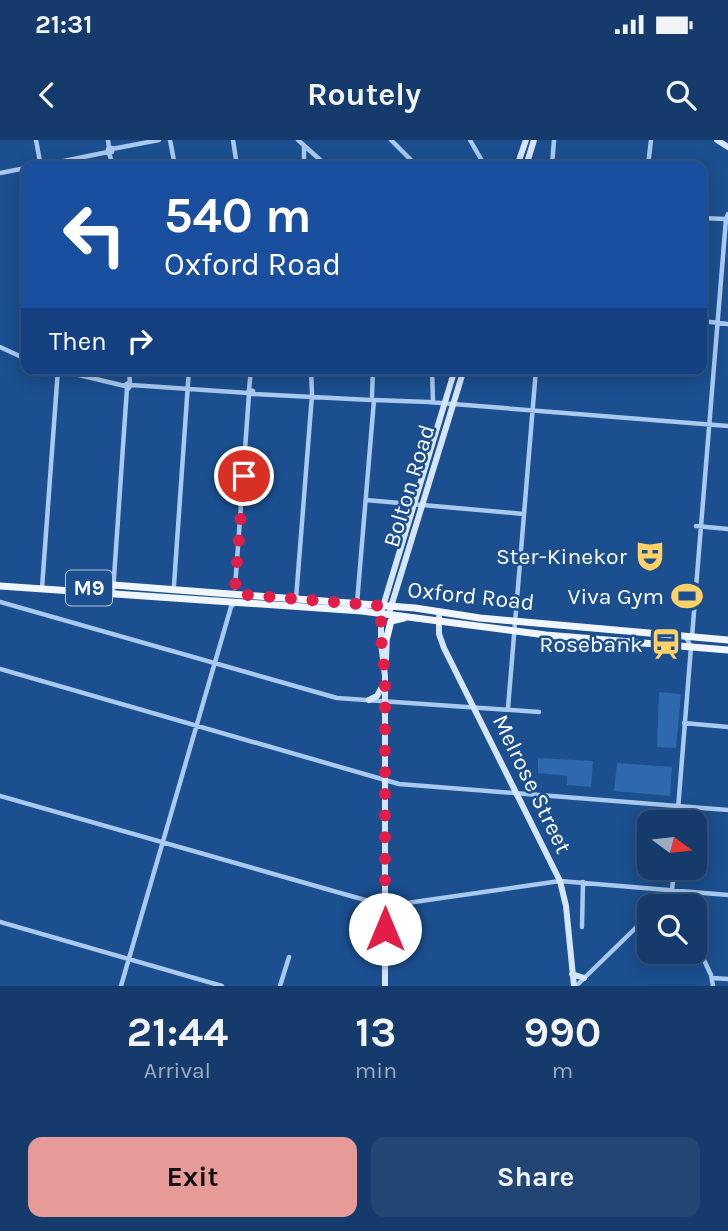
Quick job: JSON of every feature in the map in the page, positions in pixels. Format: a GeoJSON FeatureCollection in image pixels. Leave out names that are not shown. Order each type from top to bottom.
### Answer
{"type":"FeatureCollection","features":[{"type":"Feature","properties":{"kind":"main road"},"geometry":{"type":"LineString","coordinates":[[519,161],[526,140]]}},
{"type":"Feature","properties":{"kind":"main road"},"geometry":{"type":"LineString","coordinates":[[528,161],[534,140]]}},
{"type":"Feature","properties":{"kind":"main road"},"geometry":{"type":"LineString","coordinates":[[717,140],[728,147]]}},
{"type":"Feature","properties":{"kind":"main road","name":"Bolton Road"},"geometry":{"type":"LineString","coordinates":[[449,404],[454,375]]}},
{"type":"Feature","properties":{"kind":"main road","name":"Bolton Road"},"geometry":{"type":"LineString","coordinates":[[386,610],[449,404],[461,375]]}},
{"type":"Feature","properties":{"kind":"main road","name":"Oxford Road"},"geometry":{"type":"LineString","coordinates":[[0,584],[174,592],[386,610],[440,611],[480,618],[728,640]]}},
{"type":"Feature","properties":{"kind":"main road","name":"Oxford Road"},"geometry":{"type":"LineString","coordinates":[[233,598],[357,603],[477,628],[728,650]]}},
{"type":"Feature","properties":{"kind":"main road"},"geometry":{"type":"LineString","coordinates":[[386,610],[386,986]]}},
{"type":"Feature","properties":{"kind":"main road"},"geometry":{"type":"LineString","coordinates":[[385,664],[381,643],[386,610]]}},
{"type":"Feature","properties":{"kind":"main road","name":"Melrose Street"},"geometry":{"type":"LineString","coordinates":[[440,611],[439,634],[444,648],[560,881],[565,899],[574,983]]}},
{"type":"Feature","properties":{"kind":"main road"},"geometry":{"type":"LineString","coordinates":[[387,637],[391,621],[415,617]]}},
{"type":"Feature","properties":{"kind":"main road"},"geometry":{"type":"LineString","coordinates":[[369,700],[379,694],[385,676]]}},
{"type":"Feature","properties":{"kind":"main road"},"geometry":{"type":"LineString","coordinates":[[574,983],[583,979]]}},
{"type":"Feature","properties":{"kind":"street"},"geometry":{"type":"LineString","coordinates":[[36,140],[40,161]]}},
{"type":"Feature","properties":{"kind":"street"},"geometry":{"type":"LineString","coordinates":[[108,140],[112,161]]}},
{"type":"Feature","properties":{"kind":"street"},"geometry":{"type":"LineString","coordinates":[[61,161],[159,140]]}},
{"type":"Feature","properties":{"kind":"street"},"geometry":{"type":"LineString","coordinates":[[170,140],[174,161]]}},
{"type":"Feature","properties":{"kind":"street"},"geometry":{"type":"LineString","coordinates":[[233,140],[236,161]]}},
{"type":"Feature","properties":{"kind":"street"},"geometry":{"type":"LineString","coordinates":[[298,140],[321,161]]}},
{"type":"Feature","properties":{"kind":"street"},"geometry":{"type":"LineString","coordinates":[[391,140],[411,161]]}},
{"type":"Feature","properties":{"kind":"street"},"geometry":{"type":"LineString","coordinates":[[470,140],[482,161]]}},
{"type":"Feature","properties":{"kind":"street"},"geometry":{"type":"LineString","coordinates":[[552,161],[554,140]]}},
{"type":"Feature","properties":{"kind":"street"},"geometry":{"type":"LineString","coordinates":[[649,161],[651,140]]}},
{"type":"Feature","properties":{"kind":"street"},"geometry":{"type":"LineString","coordinates":[[304,146],[304,161]]}},
{"type":"Feature","properties":{"kind":"street"},"geometry":{"type":"LineString","coordinates":[[0,173],[21,169]]}},
{"type":"Feature","properties":{"kind":"street"},"geometry":{"type":"LineString","coordinates":[[678,810],[698,526],[727,217],[707,218]]}},
{"type":"Feature","properties":{"kind":"street"},"geometry":{"type":"LineString","coordinates":[[707,321],[728,324]]}},
{"type":"Feature","properties":{"kind":"street"},"geometry":{"type":"LineString","coordinates":[[0,347],[21,357]]}},
{"type":"Feature","properties":{"kind":"street"},"geometry":{"type":"LineString","coordinates":[[42,587],[57,375]]}},
{"type":"Feature","properties":{"kind":"street"},"geometry":{"type":"LineString","coordinates":[[77,375],[128,386],[374,398],[728,426]]}},
{"type":"Feature","properties":{"kind":"street"},"geometry":{"type":"LineString","coordinates":[[113,589],[129,375]]}},
{"type":"Feature","properties":{"kind":"street"},"geometry":{"type":"LineString","coordinates":[[174,592],[189,375]]}},
{"type":"Feature","properties":{"kind":"street"},"geometry":{"type":"LineString","coordinates":[[121,986],[233,598],[251,375]]}},
{"type":"Feature","properties":{"kind":"street"},"geometry":{"type":"LineString","coordinates":[[296,599],[312,395],[311,375]]}},
{"type":"Feature","properties":{"kind":"street"},"geometry":{"type":"LineString","coordinates":[[357,603],[374,398],[373,375]]}},
{"type":"Feature","properties":{"kind":"street"},"geometry":{"type":"LineString","coordinates":[[432,375],[433,402]]}},
{"type":"Feature","properties":{"kind":"street"},"geometry":{"type":"LineString","coordinates":[[508,708],[536,375]]}},
{"type":"Feature","properties":{"kind":"street"},"geometry":{"type":"LineString","coordinates":[[366,500],[524,514]]}},
{"type":"Feature","properties":{"kind":"street"},"geometry":{"type":"LineString","coordinates":[[698,526],[728,529]]}},
{"type":"Feature","properties":{"kind":"street"},"geometry":{"type":"LineString","coordinates":[[0,602],[337,698],[539,712]]}},
{"type":"Feature","properties":{"kind":"street"},"geometry":{"type":"LineString","coordinates":[[0,669],[403,785],[728,810]]}},
{"type":"Feature","properties":{"kind":"street"},"geometry":{"type":"LineString","coordinates":[[684,723],[728,727]]}},
{"type":"Feature","properties":{"kind":"street"},"geometry":{"type":"LineString","coordinates":[[0,796],[386,906],[560,881],[728,895]]}},
{"type":"Feature","properties":{"kind":"street"},"geometry":{"type":"LineString","coordinates":[[673,880],[673,894]]}},
{"type":"Feature","properties":{"kind":"street"},"geometry":{"type":"LineString","coordinates":[[582,927],[583,882]]}},
{"type":"Feature","properties":{"kind":"street"},"geometry":{"type":"LineString","coordinates":[[0,922],[222,986]]}},
{"type":"Feature","properties":{"kind":"street"},"geometry":{"type":"LineString","coordinates":[[574,983],[583,979],[637,927]]}},
{"type":"Feature","properties":{"kind":"street"},"geometry":{"type":"LineString","coordinates":[[280,986],[289,957]]}},
{"type":"Feature","properties":{"kind":"street"},"geometry":{"type":"LineString","coordinates":[[706,964],[713,986]]}},
{"type":"Feature","properties":{"kind":"street"},"geometry":{"type":"LineString","coordinates":[[712,978],[728,979]]}},
{"type":"Feature","properties":{"kind":"shaded area"},"geometry":{"type":"Polygon","coordinates":[[[659,692],[681,694],[676,748],[657,747],[659,692]]]}},
{"type":"Feature","properties":{"kind":"shaded area"},"geometry":{"type":"Polygon","coordinates":[[[538,758],[593,761],[591,787],[567,785],[567,776],[538,773],[538,758]]]}},
{"type":"Feature","properties":{"kind":"shaded area"},"geometry":{"type":"Polygon","coordinates":[[[617,763],[672,767],[670,796],[614,791],[617,763]]]}},
{"type":"Feature","properties":{"kind":"place","name":"Ster-Kinekor"},"geometry":{"type":"Point","coordinates":[650,556]}},
{"type":"Feature","properties":{"kind":"place","name":"Viva Gym"},"geometry":{"type":"Point","coordinates":[687,596]}},
{"type":"Feature","properties":{"kind":"place","name":"Rosebank"},"geometry":{"type":"Point","coordinates":[666,644]}},
{"type":"Feature","properties":{"kind":"route"},"geometry":{"type":"LineString","coordinates":[[244,476],[235,588],[237,594],[383,606],[380,628],[385,664],[385,929]]}}]}
